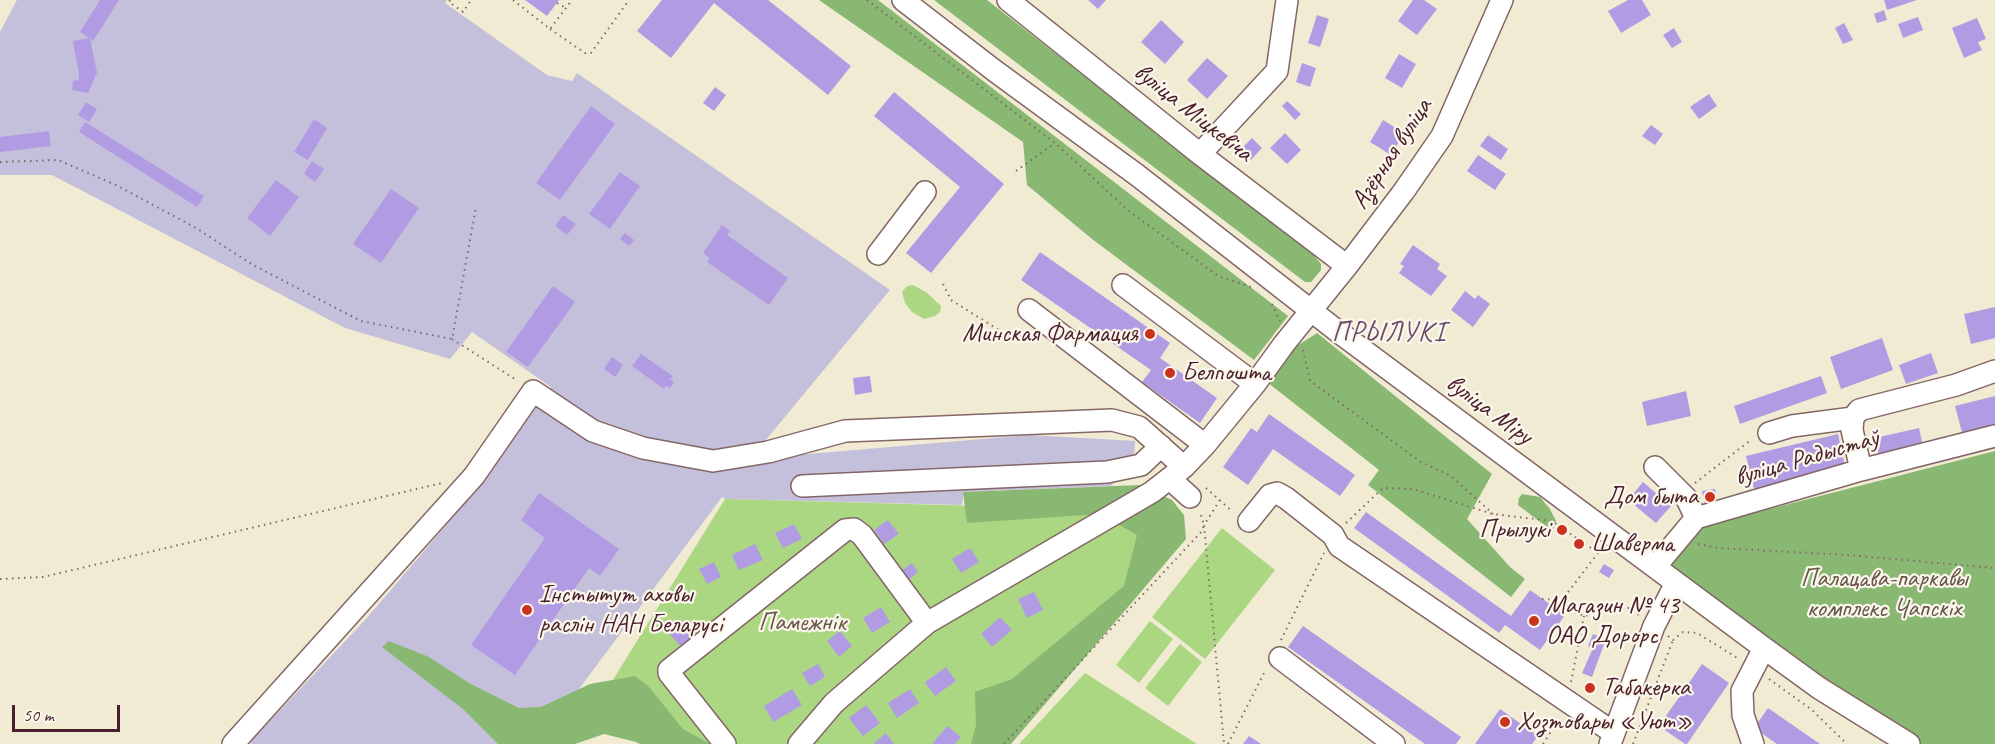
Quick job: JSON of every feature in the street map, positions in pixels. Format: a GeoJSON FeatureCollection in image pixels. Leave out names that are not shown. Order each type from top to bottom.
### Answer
{"type":"FeatureCollection","features":[{"type":"Feature","properties":{"kind":"street","name":"вуліца Міру"},"geometry":{"type":"LineString","coordinates":[[903,0],[1137,175],[1264,285],[1311,311],[1819,688],[1909,744]]}},
{"type":"Feature","properties":{"kind":"street","name":"вуліца Міцкевіча"},"geometry":{"type":"LineString","coordinates":[[1008,0],[1200,154],[1347,266]]}},
{"type":"Feature","properties":{"kind":"street"},"geometry":{"type":"LineString","coordinates":[[1200,154],[1277,71],[1287,0]]}},
{"type":"Feature","properties":{"kind":"street","name":"Азёрная вуліца"},"geometry":{"type":"LineString","coordinates":[[799,744],[834,703],[927,622],[1152,492],[1177,473],[1205,445],[1347,266],[1442,136],[1502,0]]}},
{"type":"Feature","properties":{"kind":"street"},"geometry":{"type":"LineString","coordinates":[[878,254],[925,192]]}},
{"type":"Feature","properties":{"kind":"street"},"geometry":{"type":"LineString","coordinates":[[1123,285],[1255,384]]}},
{"type":"Feature","properties":{"kind":"street"},"geometry":{"type":"LineString","coordinates":[[1029,310],[1205,445]]}},
{"type":"Feature","properties":{"kind":"street"},"geometry":{"type":"LineString","coordinates":[[1861,470],[1851,430],[1853,418],[1859,410],[1956,385],[1995,371]]}},
{"type":"Feature","properties":{"kind":"street"},"geometry":{"type":"LineString","coordinates":[[233,744],[474,476],[533,391],[593,431],[643,448],[713,461],[768,452],[845,431],[1112,420],[1139,427],[1161,446],[1177,473],[1198,492]]}},
{"type":"Feature","properties":{"kind":"street"},"geometry":{"type":"LineString","coordinates":[[1769,433],[1792,426],[1853,418]]}},
{"type":"Feature","properties":{"kind":"street","name":"вуліца Радыстаў"},"geometry":{"type":"LineString","coordinates":[[1696,518],[1861,470],[1995,436]]}},
{"type":"Feature","properties":{"kind":"street"},"geometry":{"type":"LineString","coordinates":[[802,486],[1107,472],[1141,465],[1161,446]]}},
{"type":"Feature","properties":{"kind":"street"},"geometry":{"type":"LineString","coordinates":[[1655,467],[1687,499],[1696,518],[1655,567]]}},
{"type":"Feature","properties":{"kind":"street"},"geometry":{"type":"LineString","coordinates":[[1249,521],[1270,495],[1277,494],[1286,498],[1333,535],[1339,546],[1538,672],[1612,739],[1654,626],[1676,583]]}},
{"type":"Feature","properties":{"kind":"street"},"geometry":{"type":"LineString","coordinates":[[725,744],[669,673],[669,670],[845,531],[854,529],[862,535],[927,622]]}},
{"type":"Feature","properties":{"kind":"street"},"geometry":{"type":"LineString","coordinates":[[1753,744],[1743,715],[1742,691],[1764,648]]}},
{"type":"Feature","properties":{"kind":"street"},"geometry":{"type":"LineString","coordinates":[[1280,658],[1394,744]]}},
{"type":"Feature","properties":{"kind":"path"},"geometry":{"type":"LineString","coordinates":[[450,0],[449,2],[463,12],[471,0]]}},
{"type":"Feature","properties":{"kind":"path"},"geometry":{"type":"LineString","coordinates":[[513,0],[585,53],[591,53],[629,0]]}},
{"type":"Feature","properties":{"kind":"path"},"geometry":{"type":"LineString","coordinates":[[550,28],[572,0]]}},
{"type":"Feature","properties":{"kind":"path"},"geometry":{"type":"LineString","coordinates":[[867,0],[1055,143],[1129,211],[1218,276],[1264,285]]}},
{"type":"Feature","properties":{"kind":"path"},"geometry":{"type":"LineString","coordinates":[[557,3],[566,8]]}},
{"type":"Feature","properties":{"kind":"path"},"geometry":{"type":"LineString","coordinates":[[1016,171],[1055,143]]}},
{"type":"Feature","properties":{"kind":"path"},"geometry":{"type":"LineString","coordinates":[[0,162],[58,160],[116,185],[196,228],[253,265],[361,321],[452,339],[533,391]]}},
{"type":"Feature","properties":{"kind":"path"},"geometry":{"type":"LineString","coordinates":[[452,339],[476,207]]}},
{"type":"Feature","properties":{"kind":"path"},"geometry":{"type":"LineString","coordinates":[[943,284],[951,300],[1002,332],[1026,335],[1048,325]]}},
{"type":"Feature","properties":{"kind":"path"},"geometry":{"type":"LineString","coordinates":[[1271,302],[1288,339],[1304,351],[1310,381],[1421,462],[1450,476],[1493,514]]}},
{"type":"Feature","properties":{"kind":"path"},"geometry":{"type":"LineString","coordinates":[[1681,493],[1751,439],[1769,433]]}},
{"type":"Feature","properties":{"kind":"path"},"geometry":{"type":"LineString","coordinates":[[0,579],[43,577],[474,476]]}},
{"type":"Feature","properties":{"kind":"path"},"geometry":{"type":"LineString","coordinates":[[1333,535],[1383,488],[1424,491],[1493,514],[1552,521],[1598,554]]}},
{"type":"Feature","properties":{"kind":"path"},"geometry":{"type":"LineString","coordinates":[[1198,492],[1220,501],[1249,521]]}},
{"type":"Feature","properties":{"kind":"path"},"geometry":{"type":"LineString","coordinates":[[1198,492],[1204,525],[1224,744]]}},
{"type":"Feature","properties":{"kind":"path"},"geometry":{"type":"LineString","coordinates":[[1004,744],[1202,531],[1220,501]]}},
{"type":"Feature","properties":{"kind":"path"},"geometry":{"type":"LineString","coordinates":[[1562,600],[1598,554],[1610,533]]}},
{"type":"Feature","properties":{"kind":"path"},"geometry":{"type":"LineString","coordinates":[[1677,541],[1719,548],[1847,555],[1995,568]]}},
{"type":"Feature","properties":{"kind":"path"},"geometry":{"type":"LineString","coordinates":[[1542,599],[1562,600],[1574,612],[1584,616],[1629,608],[1673,640]]}},
{"type":"Feature","properties":{"kind":"path"},"geometry":{"type":"LineString","coordinates":[[1633,744],[1673,640],[1683,632],[1697,633],[1753,667],[1812,710],[1846,744]]}},
{"type":"Feature","properties":{"kind":"shaded area"},"geometry":{"type":"Polygon","coordinates":[[[17,0],[447,0],[445,3],[547,75],[572,81],[577,73],[890,290],[750,459],[1029,435],[1135,441],[1134,461],[1111,486],[964,492],[962,505],[725,499],[722,497],[538,744],[252,744],[250,742],[366,619],[482,483],[551,387],[472,332],[450,359],[345,328],[52,175],[0,175],[0,32],[17,0]]]}},
{"type":"Feature","properties":{"kind":"green space"},"geometry":{"type":"Polygon","coordinates":[[[819,0],[878,0],[1288,316],[1254,360],[1092,239],[1027,185],[1023,142],[819,0]]]}},
{"type":"Feature","properties":{"kind":"green space"},"geometry":{"type":"Polygon","coordinates":[[[934,0],[987,0],[1313,254],[1321,264],[1321,270],[1311,282],[1305,282],[934,0]]]}},
{"type":"Feature","properties":{"kind":"green space"},"geometry":{"type":"Polygon","coordinates":[[[913,285],[926,292],[941,306],[940,312],[924,319],[912,312],[905,303],[902,292],[907,286],[913,285]]]}},
{"type":"Feature","properties":{"kind":"green space"},"geometry":{"type":"Polygon","coordinates":[[[1317,333],[1492,474],[1467,519],[1510,567],[1525,579],[1511,597],[1368,485],[1379,470],[1267,382],[1292,349],[1317,333]]]}},
{"type":"Feature","properties":{"kind":"green space","name":"Палацава-паркавы комплекс Чапскіх"},"geometry":{"type":"Polygon","coordinates":[[[1995,451],[1995,744],[1916,744],[1652,559],[1672,534],[1995,451]]]}},
{"type":"Feature","properties":{"kind":"green space"},"geometry":{"type":"Polygon","coordinates":[[[1141,485],[1172,500],[1184,515],[1186,539],[1011,744],[971,744],[976,725],[975,692],[1012,679],[1124,586],[1137,535],[1100,514],[967,523],[963,492],[1141,485]]]}},
{"type":"Feature","properties":{"kind":"green space"},"geometry":{"type":"Polygon","coordinates":[[[1522,494],[1540,497],[1550,509],[1556,521],[1552,531],[1518,505],[1522,494]]]}},
{"type":"Feature","properties":{"kind":"green space","name":"Памежнік"},"geometry":{"type":"Polygon","coordinates":[[[725,499],[1126,510],[1165,555],[988,744],[685,744],[593,712],[725,499]]]}},
{"type":"Feature","properties":{"kind":"green space"},"geometry":{"type":"Polygon","coordinates":[[[1222,528],[1275,570],[1205,659],[1152,617],[1222,528]]]}},
{"type":"Feature","properties":{"kind":"green space"},"geometry":{"type":"Polygon","coordinates":[[[1150,621],[1173,639],[1139,683],[1116,665],[1150,621]]]}},
{"type":"Feature","properties":{"kind":"green space"},"geometry":{"type":"Polygon","coordinates":[[[389,641],[429,657],[469,683],[519,708],[541,707],[590,684],[635,676],[649,687],[683,729],[710,744],[640,744],[604,734],[575,744],[498,744],[463,709],[382,647],[389,641]]]}},
{"type":"Feature","properties":{"kind":"green space"},"geometry":{"type":"Polygon","coordinates":[[[1180,644],[1202,662],[1168,706],[1145,688],[1180,644]]]}},
{"type":"Feature","properties":{"kind":"green space"},"geometry":{"type":"Polygon","coordinates":[[[1085,673],[1197,744],[1019,744],[1085,673]]]}},
{"type":"Feature","properties":{"kind":"building"},"geometry":{"type":"Polygon","coordinates":[[[100,0],[119,0],[93,41],[80,32],[100,0]]]}},
{"type":"Feature","properties":{"kind":"building"},"geometry":{"type":"Polygon","coordinates":[[[525,0],[559,0],[547,16],[525,0]]]}},
{"type":"Feature","properties":{"kind":"building"},"geometry":{"type":"Polygon","coordinates":[[[662,0],[768,0],[851,66],[828,95],[714,3],[671,58],[637,31],[662,0]]]}},
{"type":"Feature","properties":{"kind":"building"},"geometry":{"type":"Polygon","coordinates":[[[1088,0],[1106,0],[1098,9],[1088,0]]]}},
{"type":"Feature","properties":{"kind":"building"},"geometry":{"type":"Polygon","coordinates":[[[1413,0],[1424,0],[1437,9],[1417,35],[1398,21],[1413,0]]]}},
{"type":"Feature","properties":{"kind":"building"},"geometry":{"type":"Polygon","coordinates":[[[1628,0],[1642,0],[1651,15],[1621,33],[1608,11],[1628,0]]]}},
{"type":"Feature","properties":{"kind":"building"},"geometry":{"type":"Polygon","coordinates":[[[1884,0],[1917,0],[1887,10],[1884,0]]]}},
{"type":"Feature","properties":{"kind":"building"},"geometry":{"type":"Polygon","coordinates":[[[1884,10],[1887,20],[1877,23],[1874,14],[1884,10]]]}},
{"type":"Feature","properties":{"kind":"building"},"geometry":{"type":"Polygon","coordinates":[[[1317,15],[1329,19],[1320,47],[1308,43],[1317,15]]]}},
{"type":"Feature","properties":{"kind":"building"},"geometry":{"type":"Polygon","coordinates":[[[1918,17],[1923,30],[1903,38],[1898,24],[1918,17]]]}},
{"type":"Feature","properties":{"kind":"building"},"geometry":{"type":"Polygon","coordinates":[[[1977,18],[1986,39],[1978,42],[1982,50],[1964,58],[1952,28],[1977,18]]]}},
{"type":"Feature","properties":{"kind":"building"},"geometry":{"type":"Polygon","coordinates":[[[1161,20],[1184,42],[1165,64],[1141,42],[1161,20]]]}},
{"type":"Feature","properties":{"kind":"building"},"geometry":{"type":"Polygon","coordinates":[[[1844,23],[1853,40],[1843,44],[1835,28],[1844,23]]]}},
{"type":"Feature","properties":{"kind":"building"},"geometry":{"type":"Polygon","coordinates":[[[1674,28],[1682,42],[1672,48],[1663,35],[1674,28]]]}},
{"type":"Feature","properties":{"kind":"building"},"geometry":{"type":"Polygon","coordinates":[[[90,38],[97,73],[88,93],[72,90],[73,81],[79,80],[73,41],[90,38]]]}},
{"type":"Feature","properties":{"kind":"building"},"geometry":{"type":"Polygon","coordinates":[[[1399,54],[1416,64],[1402,88],[1385,78],[1399,54]]]}},
{"type":"Feature","properties":{"kind":"building"},"geometry":{"type":"Polygon","coordinates":[[[1207,58],[1228,76],[1207,99],[1187,80],[1207,58]]]}},
{"type":"Feature","properties":{"kind":"building"},"geometry":{"type":"Polygon","coordinates":[[[1302,63],[1316,68],[1310,87],[1296,82],[1302,63]]]}},
{"type":"Feature","properties":{"kind":"building"},"geometry":{"type":"Polygon","coordinates":[[[715,87],[726,95],[714,111],[703,103],[715,87]]]}},
{"type":"Feature","properties":{"kind":"building"},"geometry":{"type":"Polygon","coordinates":[[[894,92],[1004,184],[931,273],[906,253],[960,187],[874,116],[894,92]]]}},
{"type":"Feature","properties":{"kind":"building"},"geometry":{"type":"Polygon","coordinates":[[[1709,94],[1717,106],[1699,119],[1690,107],[1709,94]]]}},
{"type":"Feature","properties":{"kind":"building"},"geometry":{"type":"Polygon","coordinates":[[[1287,101],[1301,114],[1295,120],[1282,106],[1287,101]]]}},
{"type":"Feature","properties":{"kind":"building"},"geometry":{"type":"Polygon","coordinates":[[[86,102],[97,109],[89,122],[78,115],[86,102]]]}},
{"type":"Feature","properties":{"kind":"building"},"geometry":{"type":"Polygon","coordinates":[[[591,106],[615,124],[560,200],[536,183],[591,106]]]}},
{"type":"Feature","properties":{"kind":"building"},"geometry":{"type":"Polygon","coordinates":[[[314,119],[327,128],[308,160],[294,152],[314,119]]]}},
{"type":"Feature","properties":{"kind":"building"},"geometry":{"type":"Polygon","coordinates":[[[1383,120],[1404,133],[1391,155],[1370,142],[1383,120]]]}},
{"type":"Feature","properties":{"kind":"building"},"geometry":{"type":"Polygon","coordinates":[[[85,122],[204,196],[197,207],[79,132],[85,122]]]}},
{"type":"Feature","properties":{"kind":"building"},"geometry":{"type":"Polygon","coordinates":[[[1651,125],[1663,134],[1655,145],[1642,136],[1651,125]]]}},
{"type":"Feature","properties":{"kind":"building"},"geometry":{"type":"Polygon","coordinates":[[[49,131],[51,146],[0,152],[0,137],[49,131]]]}},
{"type":"Feature","properties":{"kind":"building"},"geometry":{"type":"Polygon","coordinates":[[[1285,133],[1301,150],[1287,164],[1270,148],[1285,133]]]}},
{"type":"Feature","properties":{"kind":"building"},"geometry":{"type":"Polygon","coordinates":[[[1488,135],[1508,149],[1501,160],[1480,146],[1488,135]]]}},
{"type":"Feature","properties":{"kind":"building"},"geometry":{"type":"Polygon","coordinates":[[[1252,138],[1262,148],[1251,160],[1241,149],[1252,138]]]}},
{"type":"Feature","properties":{"kind":"building"},"geometry":{"type":"Polygon","coordinates":[[[1478,155],[1506,174],[1495,190],[1467,171],[1478,155]]]}},
{"type":"Feature","properties":{"kind":"building"},"geometry":{"type":"Polygon","coordinates":[[[312,161],[324,169],[315,182],[304,174],[312,161]]]}},
{"type":"Feature","properties":{"kind":"building"},"geometry":{"type":"Polygon","coordinates":[[[620,172],[640,186],[610,229],[589,214],[620,172]]]}},
{"type":"Feature","properties":{"kind":"building"},"geometry":{"type":"Polygon","coordinates":[[[276,180],[299,197],[270,236],[247,218],[276,180]]]}},
{"type":"Feature","properties":{"kind":"building"},"geometry":{"type":"Polygon","coordinates":[[[391,189],[419,208],[381,263],[353,244],[391,189]]]}},
{"type":"Feature","properties":{"kind":"building"},"geometry":{"type":"Polygon","coordinates":[[[563,215],[576,224],[567,235],[555,226],[563,215]]]}},
{"type":"Feature","properties":{"kind":"building"},"geometry":{"type":"Polygon","coordinates":[[[722,225],[730,231],[727,235],[788,278],[769,305],[707,262],[710,258],[703,253],[722,225]]]}},
{"type":"Feature","properties":{"kind":"building"},"geometry":{"type":"Polygon","coordinates":[[[625,233],[634,240],[629,246],[620,239],[625,233]]]}},
{"type":"Feature","properties":{"kind":"building"},"geometry":{"type":"Polygon","coordinates":[[[1413,245],[1440,264],[1437,269],[1447,276],[1431,296],[1399,273],[1404,266],[1400,264],[1413,245]]]}},
{"type":"Feature","properties":{"kind":"building"},"geometry":{"type":"Polygon","coordinates":[[[1040,252],[1170,343],[1160,358],[1217,398],[1200,423],[1142,382],[1151,370],[1021,280],[1040,252]]]}},
{"type":"Feature","properties":{"kind":"building"},"geometry":{"type":"Polygon","coordinates":[[[553,286],[575,302],[528,367],[506,352],[553,286]]]}},
{"type":"Feature","properties":{"kind":"building"},"geometry":{"type":"Polygon","coordinates":[[[1465,291],[1475,299],[1478,295],[1490,304],[1473,327],[1451,310],[1465,291]]]}},
{"type":"Feature","properties":{"kind":"building"},"geometry":{"type":"Polygon","coordinates":[[[1995,307],[1995,338],[1971,344],[1964,314],[1995,307]]]}},
{"type":"Feature","properties":{"kind":"building"},"geometry":{"type":"Polygon","coordinates":[[[1882,338],[1893,370],[1841,389],[1830,357],[1882,338]]]}},
{"type":"Feature","properties":{"kind":"building"},"geometry":{"type":"Polygon","coordinates":[[[1931,353],[1938,373],[1906,384],[1899,365],[1931,353]]]}},
{"type":"Feature","properties":{"kind":"building"},"geometry":{"type":"Polygon","coordinates":[[[641,354],[673,376],[670,379],[674,382],[670,388],[666,386],[664,389],[632,366],[641,354]]]}},
{"type":"Feature","properties":{"kind":"building"},"geometry":{"type":"Polygon","coordinates":[[[612,357],[623,365],[615,377],[604,369],[612,357]]]}},
{"type":"Feature","properties":{"kind":"building"},"geometry":{"type":"Polygon","coordinates":[[[870,376],[872,392],[855,395],[853,378],[870,376]]]}},
{"type":"Feature","properties":{"kind":"building"},"geometry":{"type":"Polygon","coordinates":[[[1821,376],[1827,393],[1740,424],[1734,406],[1821,376]]]}},
{"type":"Feature","properties":{"kind":"building"},"geometry":{"type":"Polygon","coordinates":[[[1686,391],[1691,416],[1647,426],[1642,402],[1686,391]]]}},
{"type":"Feature","properties":{"kind":"building"},"geometry":{"type":"Polygon","coordinates":[[[1995,396],[1995,433],[1964,440],[1955,406],[1995,396]]]}},
{"type":"Feature","properties":{"kind":"building"},"geometry":{"type":"Polygon","coordinates":[[[1269,414],[1355,475],[1340,496],[1273,449],[1248,485],[1223,467],[1251,428],[1257,432],[1269,414]]]}},
{"type":"Feature","properties":{"kind":"building"},"geometry":{"type":"Polygon","coordinates":[[[1919,428],[1924,451],[1880,460],[1875,438],[1919,428]]]}},
{"type":"Feature","properties":{"kind":"building"},"geometry":{"type":"Polygon","coordinates":[[[1838,434],[1846,471],[1755,493],[1746,456],[1838,434]]]}},
{"type":"Feature","properties":{"kind":"building"},"geometry":{"type":"Polygon","coordinates":[[[1643,482],[1671,506],[1656,523],[1628,500],[1643,482]]]}},
{"type":"Feature","properties":{"kind":"building"},"geometry":{"type":"Polygon","coordinates":[[[1715,489],[1718,502],[1705,505],[1702,491],[1715,489]]]}},
{"type":"Feature","properties":{"kind":"building","name":"Інстытут аховы раслін НАН Беларусі"},"geometry":{"type":"Polygon","coordinates":[[[539,493],[619,549],[600,576],[589,568],[515,675],[471,645],[545,538],[521,520],[539,493]]]}},
{"type":"Feature","properties":{"kind":"building"},"geometry":{"type":"Polygon","coordinates":[[[1366,512],[1511,616],[1530,590],[1565,615],[1540,650],[1505,625],[1499,633],[1354,528],[1366,512]]]}},
{"type":"Feature","properties":{"kind":"building"},"geometry":{"type":"Polygon","coordinates":[[[888,520],[899,534],[884,544],[874,530],[888,520]]]}},
{"type":"Feature","properties":{"kind":"building"},"geometry":{"type":"Polygon","coordinates":[[[794,524],[802,539],[783,548],[775,533],[794,524]]]}},
{"type":"Feature","properties":{"kind":"building"},"geometry":{"type":"Polygon","coordinates":[[[755,544],[763,560],[739,570],[732,555],[755,544]]]}},
{"type":"Feature","properties":{"kind":"building"},"geometry":{"type":"Polygon","coordinates":[[[970,548],[979,562],[961,573],[952,559],[970,548]]]}},
{"type":"Feature","properties":{"kind":"building"},"geometry":{"type":"Polygon","coordinates":[[[714,562],[721,577],[707,584],[699,569],[714,562]]]}},
{"type":"Feature","properties":{"kind":"building"},"geometry":{"type":"Polygon","coordinates":[[[912,563],[918,572],[905,583],[898,573],[912,563]]]}},
{"type":"Feature","properties":{"kind":"building"},"geometry":{"type":"Polygon","coordinates":[[[1604,564],[1614,570],[1609,578],[1599,572],[1604,564]]]}},
{"type":"Feature","properties":{"kind":"building"},"geometry":{"type":"Polygon","coordinates":[[[1034,592],[1043,610],[1027,618],[1018,599],[1034,592]]]}},
{"type":"Feature","properties":{"kind":"building"},"geometry":{"type":"Polygon","coordinates":[[[881,607],[890,622],[872,633],[863,618],[881,607]]]}},
{"type":"Feature","properties":{"kind":"building"},"geometry":{"type":"Polygon","coordinates":[[[1000,617],[1012,630],[992,647],[981,634],[1000,617]]]}},
{"type":"Feature","properties":{"kind":"building"},"geometry":{"type":"Polygon","coordinates":[[[682,621],[694,635],[681,647],[668,632],[682,621]]]}},
{"type":"Feature","properties":{"kind":"building"},"geometry":{"type":"Polygon","coordinates":[[[1303,626],[1461,737],[1456,744],[1425,744],[1288,647],[1303,626]]]}},
{"type":"Feature","properties":{"kind":"building"},"geometry":{"type":"Polygon","coordinates":[[[840,631],[852,646],[839,657],[827,641],[840,631]]]}},
{"type":"Feature","properties":{"kind":"building"},"geometry":{"type":"Polygon","coordinates":[[[1593,634],[1606,639],[1592,677],[1582,673],[1593,648],[1588,646],[1593,634]]]}},
{"type":"Feature","properties":{"kind":"building"},"geometry":{"type":"Polygon","coordinates":[[[818,664],[825,677],[810,686],[802,673],[818,664]]]}},
{"type":"Feature","properties":{"kind":"building"},"geometry":{"type":"Polygon","coordinates":[[[1702,664],[1729,683],[1685,744],[1659,726],[1702,664]]]}},
{"type":"Feature","properties":{"kind":"building"},"geometry":{"type":"Polygon","coordinates":[[[946,667],[956,681],[935,696],[925,682],[946,667]]]}},
{"type":"Feature","properties":{"kind":"building"},"geometry":{"type":"Polygon","coordinates":[[[792,689],[802,705],[773,722],[764,706],[792,689]]]}},
{"type":"Feature","properties":{"kind":"building"},"geometry":{"type":"Polygon","coordinates":[[[910,689],[919,703],[897,718],[888,703],[910,689]]]}},
{"type":"Feature","properties":{"kind":"building"},"geometry":{"type":"Polygon","coordinates":[[[866,705],[880,723],[863,736],[849,718],[866,705]]]}},
{"type":"Feature","properties":{"kind":"building"},"geometry":{"type":"Polygon","coordinates":[[[1768,708],[1820,744],[1777,744],[1754,728],[1768,708]]]}},
{"type":"Feature","properties":{"kind":"building","name":"Хозтовары «Уют»"},"geometry":{"type":"Polygon","coordinates":[[[1500,709],[1538,736],[1532,744],[1475,744],[1500,709]]]}},
{"type":"Feature","properties":{"kind":"building"},"geometry":{"type":"Polygon","coordinates":[[[947,726],[961,737],[955,744],[932,744],[947,726]]]}},
{"type":"Feature","properties":{"kind":"building"},"geometry":{"type":"Polygon","coordinates":[[[886,733],[894,744],[874,743],[886,733]]]}},
{"type":"Feature","properties":{"kind":"building"},"geometry":{"type":"Polygon","coordinates":[[[1249,736],[1261,744],[1243,744],[1249,736]]]}},
{"type":"Feature","properties":{"kind":"place","name":"Минская Фармация"},"geometry":{"type":"Point","coordinates":[1150,334]}},
{"type":"Feature","properties":{"kind":"place","name":"Белпошта"},"geometry":{"type":"Point","coordinates":[1170,373]}},
{"type":"Feature","properties":{"kind":"place","name":"Дом быта"},"geometry":{"type":"Point","coordinates":[1710,497]}},
{"type":"Feature","properties":{"kind":"place","name":"Прылукі"},"geometry":{"type":"Point","coordinates":[1562,530]}},
{"type":"Feature","properties":{"kind":"place","name":"Шаверма"},"geometry":{"type":"Point","coordinates":[1579,544]}},
{"type":"Feature","properties":{"kind":"place","name":"Інстытут аховы раслін НАН Беларусі"},"geometry":{"type":"Point","coordinates":[527,610]}},
{"type":"Feature","properties":{"kind":"place","name":"Магазин № 43 ОАО Дорорс"},"geometry":{"type":"Point","coordinates":[1534,621]}},
{"type":"Feature","properties":{"kind":"place","name":"Табакерка"},"geometry":{"type":"Point","coordinates":[1590,688]}},
{"type":"Feature","properties":{"kind":"place","name":"Хозтовары «Уют»"},"geometry":{"type":"Point","coordinates":[1505,722]}},
{"type":"Feature","properties":{"kind":"district","name":"ПРЫЛУКІ"},"geometry":{"type":"Point","coordinates":[1389,334]}}]}
